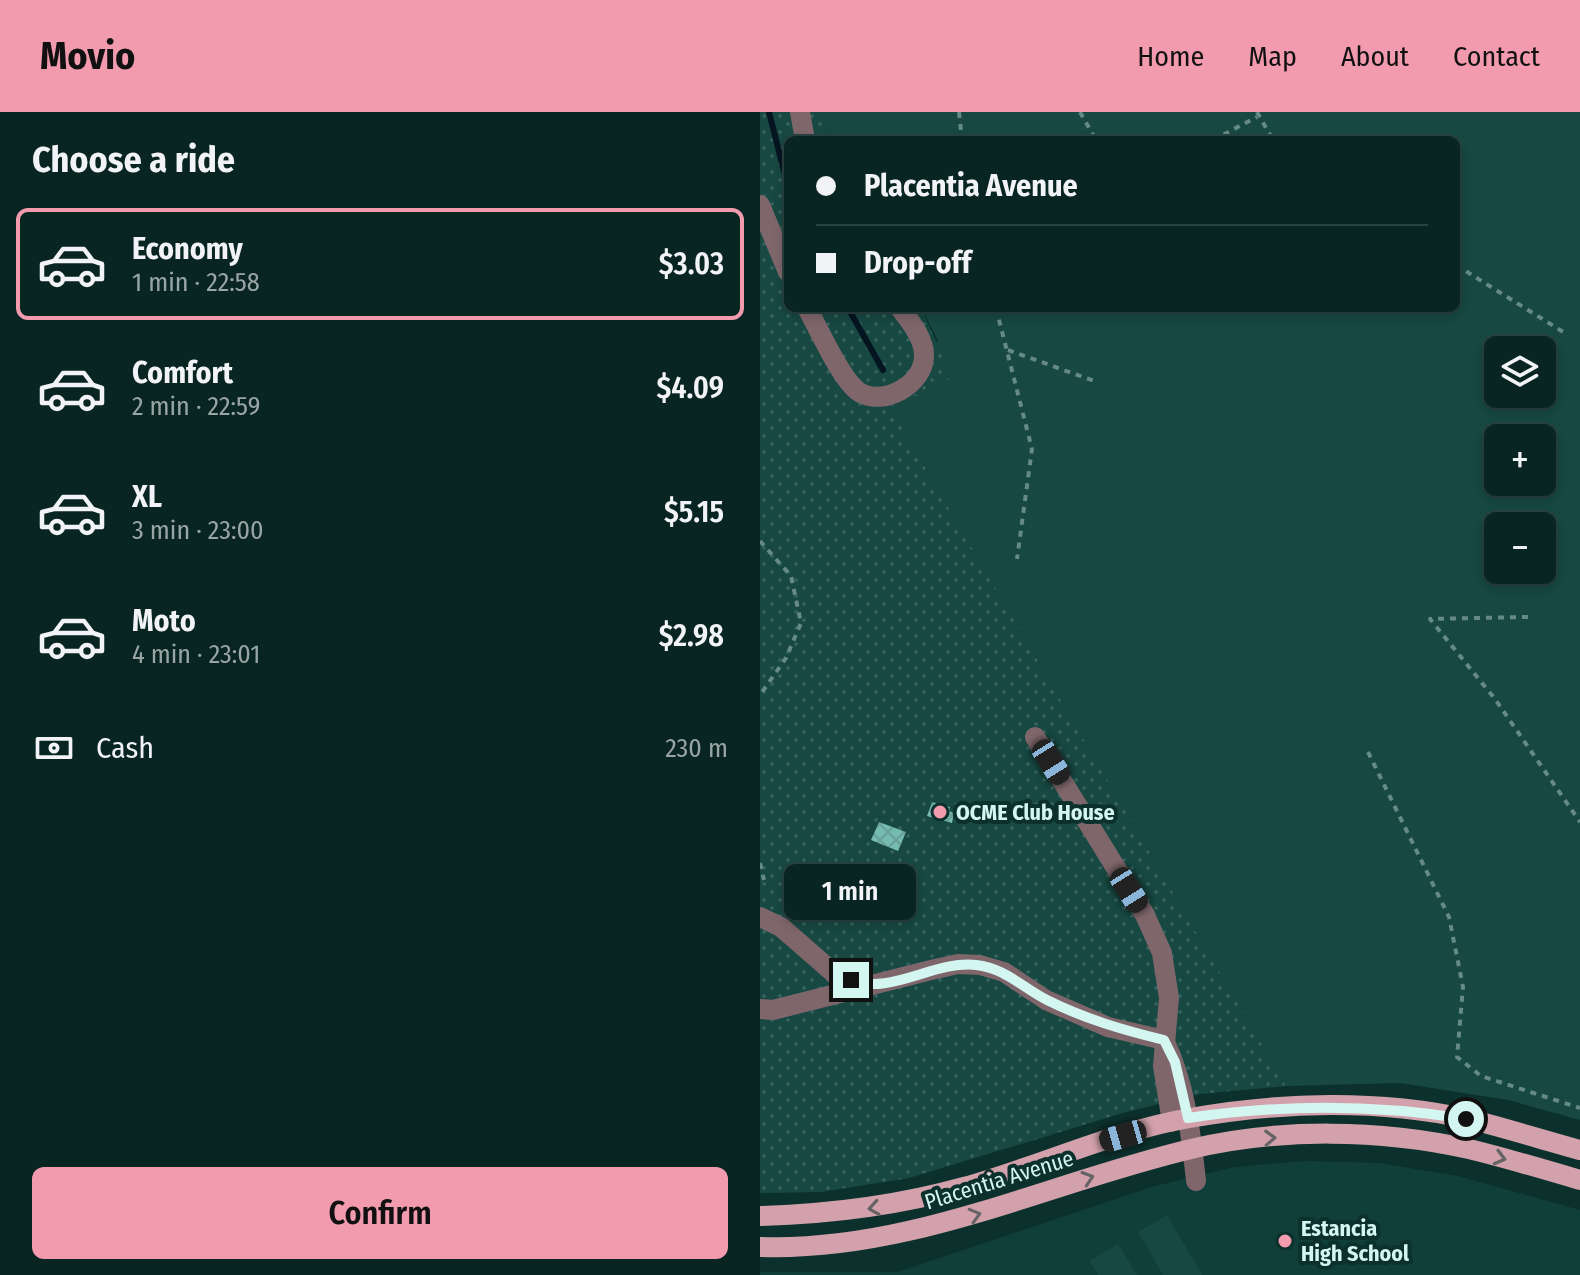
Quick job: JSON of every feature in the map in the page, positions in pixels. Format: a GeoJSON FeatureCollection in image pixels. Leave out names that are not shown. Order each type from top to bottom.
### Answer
{"type":"FeatureCollection","features":[{"type":"Feature","properties":{"kind":"main road","name":"Placentia Avenue"},"geometry":{"type":"LineString","coordinates":[[760,1216],[878,1208],[965,1187],[1180,1120],[1291,1107],[1407,1110],[1466,1119],[1580,1150]]}},
{"type":"Feature","properties":{"kind":"main road","name":"Placentia Avenue"},"geometry":{"type":"LineString","coordinates":[[760,1247],[792,1248],[942,1225],[1192,1149],[1255,1138],[1368,1136],[1467,1149],[1580,1180]]}},
{"type":"Feature","properties":{"kind":"lane"},"geometry":{"type":"LineString","coordinates":[[800,112],[804,136]]}},
{"type":"Feature","properties":{"kind":"lane"},"geometry":{"type":"LineString","coordinates":[[760,205],[784,262]]}},
{"type":"Feature","properties":{"kind":"lane"},"geometry":{"type":"LineString","coordinates":[[809,312],[859,392],[877,396],[898,392],[918,378],[924,356],[916,330],[903,312]]}},
{"type":"Feature","properties":{"kind":"lane"},"geometry":{"type":"LineString","coordinates":[[1035,737],[1145,915],[1162,953],[1169,998],[1164,1040],[1175,1062],[1180,1120],[1192,1149],[1196,1181]]}},
{"type":"Feature","properties":{"kind":"lane"},"geometry":{"type":"LineString","coordinates":[[760,917],[781,927],[835,974],[866,986]]}},
{"type":"Feature","properties":{"kind":"lane"},"geometry":{"type":"LineString","coordinates":[[760,1009],[773,1010],[958,964],[980,965],[1004,972],[1046,1000],[1108,1027],[1164,1040]]}},
{"type":"Feature","properties":{"kind":"path"},"geometry":{"type":"LineString","coordinates":[[959,112],[962,136]]}},
{"type":"Feature","properties":{"kind":"path"},"geometry":{"type":"LineString","coordinates":[[1080,112],[1094,136]]}},
{"type":"Feature","properties":{"kind":"path"},"geometry":{"type":"LineString","coordinates":[[1220,136],[1257,114],[1271,136]]}},
{"type":"Feature","properties":{"kind":"path"},"geometry":{"type":"LineString","coordinates":[[1460,268],[1568,335]]}},
{"type":"Feature","properties":{"kind":"path"},"geometry":{"type":"LineString","coordinates":[[997,312],[1032,449],[1017,559]]}},
{"type":"Feature","properties":{"kind":"path"},"geometry":{"type":"LineString","coordinates":[[1008,350],[1097,382]]}},
{"type":"Feature","properties":{"kind":"path"},"geometry":{"type":"LineString","coordinates":[[760,541],[791,576],[801,623],[786,658],[760,695]]}},
{"type":"Feature","properties":{"kind":"path"},"geometry":{"type":"LineString","coordinates":[[1528,617],[1430,619],[1495,699],[1580,822]]}},
{"type":"Feature","properties":{"kind":"path"},"geometry":{"type":"LineString","coordinates":[[1368,752],[1449,917],[1463,987],[1457,1057],[1481,1076],[1580,1108]]}},
{"type":"Feature","properties":{"kind":"path"},"geometry":{"type":"LineString","coordinates":[[760,863],[764,880]]}},
{"type":"Feature","properties":{"kind":"shaded area"},"geometry":{"type":"Polygon","coordinates":[[[760,112],[821,112],[826,136],[784,136],[784,312],[923,312],[952,377],[891,409],[1286,1086],[1200,1094],[1126,1112],[909,1178],[821,1192],[760,1193],[760,112]]]}},
{"type":"Feature","properties":{"kind":"shaded area"},"geometry":{"type":"Polygon","coordinates":[[[821,112],[1580,112],[1580,1120],[1508,1100],[1400,1083],[1286,1086],[891,409],[938,340],[923,312],[1460,312],[1460,136],[826,136],[821,112]]]}},
{"type":"Feature","properties":{"kind":"shaded area","name":"Estancia High School"},"geometry":{"type":"Polygon","coordinates":[[[1306,1161],[1379,1163],[1458,1176],[1580,1210],[1580,1275],[760,1275],[760,1272],[898,1272],[1155,1186],[1235,1167],[1306,1161]]]}},
{"type":"Feature","properties":{"kind":"shaded area"},"geometry":{"type":"Polygon","coordinates":[[[1167,1215],[1202,1275],[1163,1275],[1138,1232],[1167,1215]]]}},
{"type":"Feature","properties":{"kind":"shaded area"},"geometry":{"type":"Polygon","coordinates":[[[1118,1244],[1137,1275],[1098,1275],[1089,1261],[1118,1244]]]}},
{"type":"Feature","properties":{"kind":"building","name":"OCME Club House"},"geometry":{"type":"Polygon","coordinates":[[[932,802],[950,807],[949,811],[954,813],[952,823],[927,816],[932,802]]]}},
{"type":"Feature","properties":{"kind":"building"},"geometry":{"type":"Polygon","coordinates":[[[879,822],[906,832],[898,851],[871,840],[879,822]]]}},
{"type":"Feature","properties":{"kind":"waterway"},"geometry":{"type":"LineString","coordinates":[[769,112],[784,171]]}},
{"type":"Feature","properties":{"kind":"waterway"},"geometry":{"type":"LineString","coordinates":[[850,312],[883,370]]}},
{"type":"Feature","properties":{"kind":"place","name":"OCME Club House"},"geometry":{"type":"Point","coordinates":[940,812]}},
{"type":"Feature","properties":{"kind":"place","name":"Estancia High School"},"geometry":{"type":"Point","coordinates":[1285,1241]}},
{"type":"Feature","properties":{"kind":"route"},"geometry":{"type":"LineString","coordinates":[[851,980],[866,986],[958,964],[980,965],[1004,972],[1046,1000],[1108,1027],[1164,1040],[1175,1062],[1188,1118],[1291,1107],[1354,1106],[1466,1119]]}}]}
